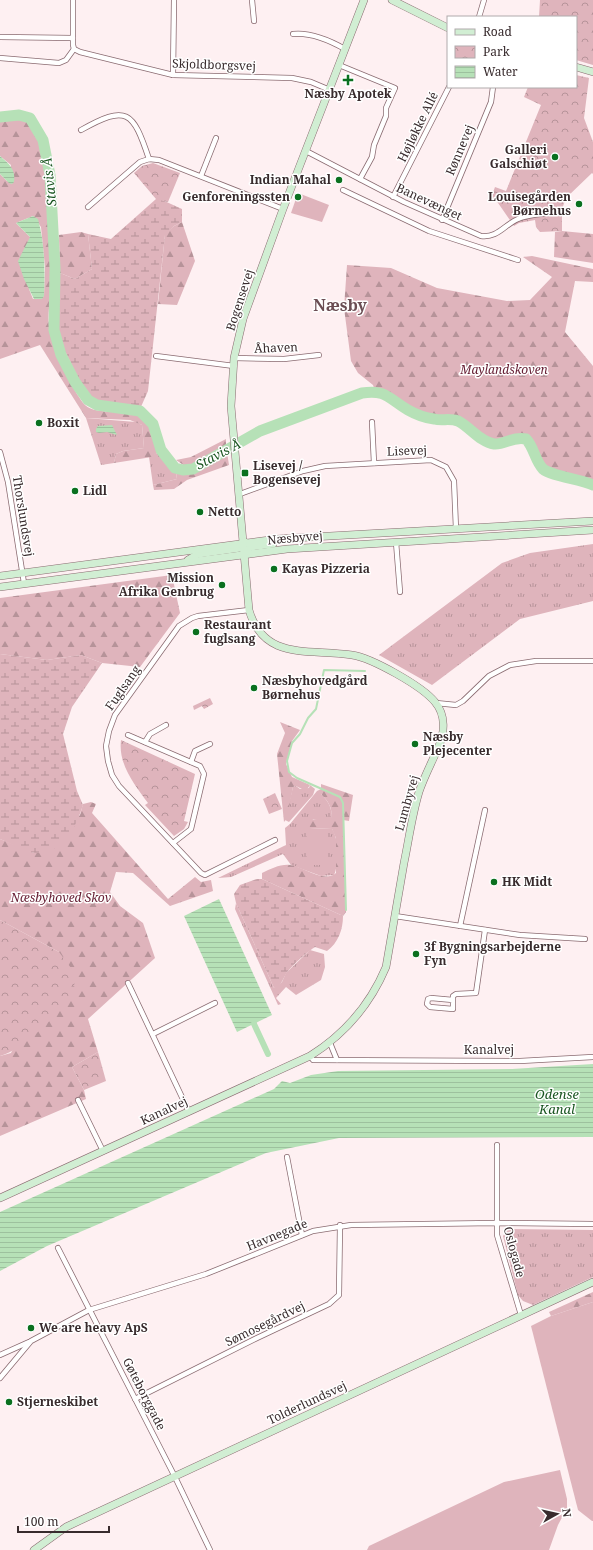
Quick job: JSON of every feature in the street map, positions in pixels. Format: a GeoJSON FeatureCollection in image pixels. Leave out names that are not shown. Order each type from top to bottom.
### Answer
{"type":"FeatureCollection","features":[{"type":"Feature","properties":{"kind":"street"},"geometry":{"type":"LineString","coordinates":[[0,58],[59,63],[66,60],[74,50],[74,0]]}},
{"type":"Feature","properties":{"kind":"street"},"geometry":{"type":"LineString","coordinates":[[173,75],[174,0]]}},
{"type":"Feature","properties":{"kind":"street"},"geometry":{"type":"LineString","coordinates":[[252,0],[254,20]]}},
{"type":"Feature","properties":{"kind":"street","name":"Bogensevej"},"geometry":{"type":"LineString","coordinates":[[364,0],[283,209],[243,319],[234,362],[232,406],[233,430],[245,542],[250,610],[253,622],[258,632],[264,638],[279,647],[353,655],[366,658],[426,692],[436,703]]}},
{"type":"Feature","properties":{"kind":"street"},"geometry":{"type":"LineString","coordinates":[[392,0],[447,28]]}},
{"type":"Feature","properties":{"kind":"street"},"geometry":{"type":"LineString","coordinates":[[479,16],[484,0]]}},
{"type":"Feature","properties":{"kind":"street"},"geometry":{"type":"LineString","coordinates":[[293,34],[305,33],[335,43],[345,49]]}},
{"type":"Feature","properties":{"kind":"street"},"geometry":{"type":"LineString","coordinates":[[0,37],[73,38]]}},
{"type":"Feature","properties":{"kind":"street","name":"Skjoldborgsvej"},"geometry":{"type":"LineString","coordinates":[[74,50],[173,75],[292,78],[311,82],[330,90]]}},
{"type":"Feature","properties":{"kind":"street"},"geometry":{"type":"LineString","coordinates":[[340,65],[395,88],[386,108],[386,116],[374,146],[372,157],[360,179]]}},
{"type":"Feature","properties":{"kind":"street"},"geometry":{"type":"LineString","coordinates":[[577,67],[593,72]]}},
{"type":"Feature","properties":{"kind":"street","name":"Højløkke Allé"},"geometry":{"type":"LineString","coordinates":[[394,197],[448,88]]}},
{"type":"Feature","properties":{"kind":"street","name":"Rønnevej"},"geometry":{"type":"LineString","coordinates":[[442,220],[491,102],[493,88]]}},
{"type":"Feature","properties":{"kind":"street"},"geometry":{"type":"LineString","coordinates":[[81,130],[104,117],[120,114],[134,122],[140,130],[149,159]]}},
{"type":"Feature","properties":{"kind":"street"},"geometry":{"type":"LineString","coordinates":[[201,176],[216,138]]}},
{"type":"Feature","properties":{"kind":"street","name":"Banevænget"},"geometry":{"type":"LineString","coordinates":[[306,151],[394,197],[442,220],[481,236],[489,237],[498,233],[518,219],[546,213]]}},
{"type":"Feature","properties":{"kind":"street"},"geometry":{"type":"LineString","coordinates":[[88,207],[140,162],[149,159],[159,160],[283,209]]}},
{"type":"Feature","properties":{"kind":"street","name":"Banevænget"},"geometry":{"type":"LineString","coordinates":[[343,190],[429,231],[518,260]]}},
{"type":"Feature","properties":{"kind":"street","name":"Åhaven"},"geometry":{"type":"LineString","coordinates":[[156,356],[234,362],[319,355]]}},
{"type":"Feature","properties":{"kind":"street","name":"Lisevej"},"geometry":{"type":"LineString","coordinates":[[372,422],[374,463]]}},
{"type":"Feature","properties":{"kind":"street","name":"Thorslundsvej"},"geometry":{"type":"LineString","coordinates":[[0,452],[8,482],[24,583]]}},
{"type":"Feature","properties":{"kind":"street","name":"Lisevej"},"geometry":{"type":"LineString","coordinates":[[240,494],[304,471],[325,466],[431,460],[446,467],[454,481],[456,529]]}},
{"type":"Feature","properties":{"kind":"street","name":"Næsbyvej"},"geometry":{"type":"LineString","coordinates":[[0,576],[245,542],[593,521]]}},
{"type":"Feature","properties":{"kind":"street","name":"Næsbyvej"},"geometry":{"type":"LineString","coordinates":[[0,587],[287,549],[593,530]]}},
{"type":"Feature","properties":{"kind":"street"},"geometry":{"type":"LineString","coordinates":[[246,554],[250,547],[298,538]]}},
{"type":"Feature","properties":{"kind":"street"},"geometry":{"type":"LineString","coordinates":[[184,562],[198,554],[240,548],[245,542]]}},
{"type":"Feature","properties":{"kind":"street"},"geometry":{"type":"LineString","coordinates":[[396,542],[400,592]]}},
{"type":"Feature","properties":{"kind":"street","name":"Fuglsang"},"geometry":{"type":"LineString","coordinates":[[250,610],[198,616],[185,621],[179,626],[115,715],[109,731],[106,746],[112,775],[119,786],[173,844],[205,875],[275,840]]}},
{"type":"Feature","properties":{"kind":"street"},"geometry":{"type":"LineString","coordinates":[[436,703],[456,705],[463,701],[489,676],[510,666],[536,661],[593,661]]}},
{"type":"Feature","properties":{"kind":"street","name":"Lumbyvej"},"geometry":{"type":"LineString","coordinates":[[310,1056],[330,1043],[353,1021],[377,988],[386,967],[412,816],[420,791],[444,730],[441,710],[436,703]]}},
{"type":"Feature","properties":{"kind":"street"},"geometry":{"type":"LineString","coordinates":[[144,742],[150,734],[166,725]]}},
{"type":"Feature","properties":{"kind":"street"},"geometry":{"type":"LineString","coordinates":[[128,735],[200,766],[204,774],[191,829],[173,844]]}},
{"type":"Feature","properties":{"kind":"street"},"geometry":{"type":"LineString","coordinates":[[192,762],[196,751],[210,744]]}},
{"type":"Feature","properties":{"kind":"street"},"geometry":{"type":"LineString","coordinates":[[460,926],[485,810]]}},
{"type":"Feature","properties":{"kind":"street"},"geometry":{"type":"LineString","coordinates":[[395,916],[485,930],[560,938],[585,939]]}},
{"type":"Feature","properties":{"kind":"street"},"geometry":{"type":"LineString","coordinates":[[453,1000],[431,998],[428,999],[427,1004],[430,1007],[452,1009],[453,1000],[453,996],[456,994],[476,993],[485,930]]}},
{"type":"Feature","properties":{"kind":"street"},"geometry":{"type":"LineString","coordinates":[[128,983],[190,1112]]}},
{"type":"Feature","properties":{"kind":"street"},"geometry":{"type":"LineString","coordinates":[[153,1034],[215,1003]]}},
{"type":"Feature","properties":{"kind":"street"},"geometry":{"type":"LineString","coordinates":[[330,1043],[337,1060]]}},
{"type":"Feature","properties":{"kind":"street","name":"Kanalvej"},"geometry":{"type":"LineString","coordinates":[[0,1198],[310,1056],[313,1060],[520,1061],[593,1057]]}},
{"type":"Feature","properties":{"kind":"street"},"geometry":{"type":"LineString","coordinates":[[78,1100],[103,1151]]}},
{"type":"Feature","properties":{"kind":"street","name":"Oslogade"},"geometry":{"type":"LineString","coordinates":[[496,1145],[496,1235],[521,1315]]}},
{"type":"Feature","properties":{"kind":"street"},"geometry":{"type":"LineString","coordinates":[[287,1157],[302,1235]]}},
{"type":"Feature","properties":{"kind":"street","name":"Havnegade"},"geometry":{"type":"LineString","coordinates":[[0,1378],[31,1342],[89,1310],[206,1274],[302,1235],[340,1225],[496,1223],[593,1224]]}},
{"type":"Feature","properties":{"kind":"street","name":"Sømosegårdvej"},"geometry":{"type":"LineString","coordinates":[[135,1400],[257,1338],[329,1304],[339,1295],[340,1225]]}},
{"type":"Feature","properties":{"kind":"street","name":"Gøteborggade"},"geometry":{"type":"LineString","coordinates":[[58,1248],[176,1477],[210,1550]]}},
{"type":"Feature","properties":{"kind":"street","name":"Tolderlundsvej"},"geometry":{"type":"LineString","coordinates":[[34,1550],[66,1527],[593,1282]]}},
{"type":"Feature","properties":{"kind":"street"},"geometry":{"type":"LineString","coordinates":[[0,1355],[31,1342]]}},
{"type":"Feature","properties":{"kind":"green space"},"geometry":{"type":"Polygon","coordinates":[[[540,0],[593,0],[593,65],[577,60],[577,16],[539,16],[540,0]]]}},
{"type":"Feature","properties":{"kind":"green space","name":"Galleri Galschiøt"},"geometry":{"type":"Polygon","coordinates":[[[577,75],[589,78],[584,118],[593,142],[593,174],[592,173],[566,198],[562,209],[562,231],[540,232],[536,227],[535,220],[519,223],[514,226],[496,200],[491,198],[495,187],[506,191],[541,105],[524,97],[528,88],[577,88],[577,75]]]}},
{"type":"Feature","properties":{"kind":"green space"},"geometry":{"type":"Polygon","coordinates":[[[0,120],[26,120],[31,123],[37,133],[45,171],[51,244],[52,277],[49,326],[63,367],[80,399],[91,409],[134,414],[142,416],[149,421],[157,453],[152,457],[114,463],[116,454],[123,451],[144,448],[142,425],[130,420],[86,418],[40,345],[0,359],[0,174],[7,181],[11,165],[0,156],[0,120]],[[33,216],[16,223],[30,237],[29,289],[33,299],[44,296],[45,267],[41,227],[33,216]]]}},
{"type":"Feature","properties":{"kind":"green space"},"geometry":{"type":"Polygon","coordinates":[[[153,163],[180,173],[168,202],[156,199],[134,173],[142,166],[153,163]]]}},
{"type":"Feature","properties":{"kind":"green space"},"geometry":{"type":"Polygon","coordinates":[[[298,193],[329,205],[322,222],[291,213],[298,193]]]}},
{"type":"Feature","properties":{"kind":"green space"},"geometry":{"type":"Polygon","coordinates":[[[156,199],[160,199],[182,209],[182,222],[174,226],[165,235],[148,391],[140,409],[99,402],[93,399],[82,386],[62,345],[58,326],[60,273],[75,279],[92,269],[88,234],[111,239],[156,199]]]}},
{"type":"Feature","properties":{"kind":"green space"},"geometry":{"type":"Polygon","coordinates":[[[182,222],[195,261],[177,305],[158,304],[165,234],[174,226],[182,222]]]}},
{"type":"Feature","properties":{"kind":"green space"},"geometry":{"type":"Polygon","coordinates":[[[562,231],[593,234],[593,263],[554,257],[555,232],[562,231]]]}},
{"type":"Feature","properties":{"kind":"green space"},"geometry":{"type":"Polygon","coordinates":[[[81,232],[88,234],[92,269],[75,279],[60,273],[59,235],[81,232]]]}},
{"type":"Feature","properties":{"kind":"green space","name":"Maylandskoven"},"geometry":{"type":"Polygon","coordinates":[[[532,256],[593,269],[593,282],[575,281],[565,332],[593,366],[593,485],[555,474],[544,469],[541,466],[529,441],[525,439],[517,438],[501,443],[493,443],[478,436],[462,423],[457,421],[428,417],[411,411],[375,391],[373,385],[358,373],[351,361],[344,308],[347,265],[391,268],[437,288],[507,301],[530,300],[552,277],[523,257],[532,256]]]}},
{"type":"Feature","properties":{"kind":"green space"},"geometry":{"type":"Polygon","coordinates":[[[86,418],[136,422],[142,425],[144,448],[123,451],[116,454],[114,463],[101,465],[86,418]]]}},
{"type":"Feature","properties":{"kind":"green space"},"geometry":{"type":"Polygon","coordinates":[[[226,439],[226,446],[194,465],[185,466],[176,460],[191,457],[226,439]]]}},
{"type":"Feature","properties":{"kind":"green space"},"geometry":{"type":"Polygon","coordinates":[[[227,452],[229,465],[187,480],[174,489],[154,490],[153,485],[177,479],[176,472],[183,474],[189,473],[227,452]]]}},
{"type":"Feature","properties":{"kind":"green space"},"geometry":{"type":"Polygon","coordinates":[[[157,453],[167,465],[176,472],[177,479],[153,485],[149,457],[157,453]]]}},
{"type":"Feature","properties":{"kind":"green space"},"geometry":{"type":"Polygon","coordinates":[[[593,544],[593,601],[520,619],[432,685],[379,655],[502,563],[530,553],[593,544]]]}},
{"type":"Feature","properties":{"kind":"green space"},"geometry":{"type":"Polygon","coordinates":[[[172,575],[180,613],[140,667],[102,663],[81,655],[47,660],[0,654],[0,598],[172,575]]]}},
{"type":"Feature","properties":{"kind":"green space"},"geometry":{"type":"Polygon","coordinates":[[[0,654],[47,660],[81,655],[102,663],[72,707],[63,734],[77,791],[83,805],[67,838],[61,844],[45,852],[31,852],[0,839],[0,654]]]}},
{"type":"Feature","properties":{"kind":"green space"},"geometry":{"type":"Polygon","coordinates":[[[210,698],[213,704],[204,709],[202,706],[194,710],[193,706],[210,698]]]}},
{"type":"Feature","properties":{"kind":"green space"},"geometry":{"type":"Polygon","coordinates":[[[280,722],[300,730],[292,741],[286,764],[292,777],[310,785],[306,791],[296,786],[293,787],[287,818],[284,822],[277,754],[285,733],[280,722]]]}},
{"type":"Feature","properties":{"kind":"green space"},"geometry":{"type":"Polygon","coordinates":[[[121,740],[195,774],[184,821],[188,822],[184,829],[174,836],[145,805],[148,803],[128,773],[122,757],[121,740]]]}},
{"type":"Feature","properties":{"kind":"green space"},"geometry":{"type":"Polygon","coordinates":[[[321,784],[353,795],[349,821],[343,820],[346,912],[343,916],[262,879],[262,873],[283,865],[295,866],[313,874],[325,877],[336,873],[336,838],[332,829],[310,828],[309,825],[310,820],[331,818],[329,805],[321,794],[321,784]]]}},
{"type":"Feature","properties":{"kind":"green space"},"geometry":{"type":"Polygon","coordinates":[[[310,785],[315,789],[313,795],[289,822],[285,820],[293,787],[296,786],[300,789],[309,788],[310,785]]]}},
{"type":"Feature","properties":{"kind":"green space"},"geometry":{"type":"Polygon","coordinates":[[[321,789],[321,794],[331,808],[331,819],[323,821],[313,819],[310,828],[332,829],[336,839],[338,852],[336,871],[334,875],[321,876],[291,865],[283,854],[231,877],[218,878],[286,845],[285,828],[317,791],[321,789]]]}},
{"type":"Feature","properties":{"kind":"green space"},"geometry":{"type":"Polygon","coordinates":[[[275,793],[282,809],[269,814],[263,799],[275,793]]]}},
{"type":"Feature","properties":{"kind":"green space","name":"Næsbyhoved Skov"},"geometry":{"type":"Polygon","coordinates":[[[91,802],[96,804],[92,813],[168,899],[195,877],[201,882],[211,880],[213,891],[170,906],[133,873],[116,872],[110,892],[120,906],[143,923],[155,958],[88,1019],[98,1052],[72,1067],[84,1090],[86,1099],[0,1136],[0,1056],[11,1053],[59,952],[0,920],[0,839],[34,853],[80,815],[83,804],[91,802]]]}},
{"type":"Feature","properties":{"kind":"green space"},"geometry":{"type":"Polygon","coordinates":[[[307,834],[328,834],[328,865],[307,865],[307,834]]]}},
{"type":"Feature","properties":{"kind":"green space"},"geometry":{"type":"Polygon","coordinates":[[[257,879],[262,879],[343,916],[339,936],[331,948],[327,951],[315,947],[312,949],[291,967],[280,984],[274,988],[236,903],[234,894],[240,885],[257,879]]]}},
{"type":"Feature","properties":{"kind":"green space"},"geometry":{"type":"Polygon","coordinates":[[[236,903],[274,988],[282,982],[286,973],[310,950],[324,954],[325,967],[321,980],[296,995],[286,987],[276,998],[281,1004],[278,1005],[235,909],[236,903]]]}},
{"type":"Feature","properties":{"kind":"green space"},"geometry":{"type":"Polygon","coordinates":[[[0,920],[59,952],[71,968],[75,983],[56,1014],[41,1029],[16,1049],[0,1056],[0,920]]]}},
{"type":"Feature","properties":{"kind":"green space"},"geometry":{"type":"Polygon","coordinates":[[[98,1052],[106,1081],[84,1090],[72,1067],[98,1052]]]}},
{"type":"Feature","properties":{"kind":"green space"},"geometry":{"type":"Polygon","coordinates":[[[508,1229],[593,1230],[593,1277],[533,1305],[523,1301],[518,1295],[503,1236],[508,1229]]]}},
{"type":"Feature","properties":{"kind":"green space"},"geometry":{"type":"Polygon","coordinates":[[[593,1292],[593,1302],[551,1316],[549,1312],[593,1292]]]}},
{"type":"Feature","properties":{"kind":"green space"},"geometry":{"type":"Polygon","coordinates":[[[593,1302],[592,1521],[578,1510],[531,1326],[551,1316],[593,1302]]]}},
{"type":"Feature","properties":{"kind":"green space"},"geometry":{"type":"Polygon","coordinates":[[[560,1470],[567,1499],[567,1508],[558,1525],[549,1550],[367,1550],[369,1546],[504,1482],[560,1470]]]}},
{"type":"Feature","properties":{"kind":"water"},"geometry":{"type":"Polygon","coordinates":[[[0,156],[13,170],[14,182],[12,184],[0,174],[0,156]]]}},
{"type":"Feature","properties":{"kind":"water"},"geometry":{"type":"Polygon","coordinates":[[[33,216],[38,219],[43,247],[44,296],[42,299],[34,299],[24,279],[18,261],[30,237],[16,223],[33,216]]]}},
{"type":"Feature","properties":{"kind":"water"},"geometry":{"type":"Polygon","coordinates":[[[112,425],[117,435],[107,432],[96,432],[98,426],[112,425]]]}},
{"type":"Feature","properties":{"kind":"water"},"geometry":{"type":"Polygon","coordinates":[[[219,899],[272,1015],[237,1032],[184,916],[219,899]]]}},
{"type":"Feature","properties":{"kind":"water","name":"Odense Kanal"},"geometry":{"type":"Polygon","coordinates":[[[593,1064],[593,1137],[339,1138],[266,1153],[47,1246],[0,1271],[0,1212],[274,1089],[282,1081],[290,1083],[311,1075],[338,1071],[512,1069],[593,1064]]]}},
{"type":"Feature","properties":{"kind":"waterway","name":"Stavis Å"},"geometry":{"type":"LineString","coordinates":[[0,117],[19,115],[30,118],[43,140],[50,175],[55,268],[54,330],[61,355],[75,382],[88,400],[97,405],[140,411],[153,424],[161,450],[175,468],[183,470],[193,469],[260,431],[362,393],[377,392],[387,396],[408,410],[424,417],[437,420],[458,421],[489,443],[498,444],[521,438],[526,439],[543,469],[552,474],[593,485]]}},
{"type":"Feature","properties":{"kind":"waterway"},"geometry":{"type":"LineString","coordinates":[[346,910],[343,803],[340,797],[297,778],[289,772],[287,761],[292,743],[300,734],[308,718],[316,709],[324,670],[365,671]]}},
{"type":"Feature","properties":{"kind":"waterway"},"geometry":{"type":"LineString","coordinates":[[254,1024],[268,1054]]}},
{"type":"Feature","properties":{"kind":"place","name":"Næsby Apotek"},"geometry":{"type":"Point","coordinates":[348,80]}},
{"type":"Feature","properties":{"kind":"place","name":"Galleri Galschiøt"},"geometry":{"type":"Point","coordinates":[555,157]}},
{"type":"Feature","properties":{"kind":"place","name":"Indian Mahal"},"geometry":{"type":"Point","coordinates":[339,180]}},
{"type":"Feature","properties":{"kind":"place","name":"Genforeningssten"},"geometry":{"type":"Point","coordinates":[298,197]}},
{"type":"Feature","properties":{"kind":"place","name":"Louisegården Børnehus"},"geometry":{"type":"Point","coordinates":[579,204]}},
{"type":"Feature","properties":{"kind":"place","name":"Boxit"},"geometry":{"type":"Point","coordinates":[39,423]}},
{"type":"Feature","properties":{"kind":"place","name":"Lisevej / Bogensevej"},"geometry":{"type":"Point","coordinates":[245,473]}},
{"type":"Feature","properties":{"kind":"place","name":"Lidl"},"geometry":{"type":"Point","coordinates":[75,491]}},
{"type":"Feature","properties":{"kind":"place","name":"Netto"},"geometry":{"type":"Point","coordinates":[200,512]}},
{"type":"Feature","properties":{"kind":"place","name":"Kayas Pizzeria"},"geometry":{"type":"Point","coordinates":[274,569]}},
{"type":"Feature","properties":{"kind":"place","name":"Mission Afrika Genbrug"},"geometry":{"type":"Point","coordinates":[222,585]}},
{"type":"Feature","properties":{"kind":"place","name":"Restaurant fuglsang"},"geometry":{"type":"Point","coordinates":[196,632]}},
{"type":"Feature","properties":{"kind":"place","name":"Næsbyhovedgård Børnehus"},"geometry":{"type":"Point","coordinates":[254,688]}},
{"type":"Feature","properties":{"kind":"place","name":"Næsby Plejecenter"},"geometry":{"type":"Point","coordinates":[415,744]}},
{"type":"Feature","properties":{"kind":"place","name":"HK Midt"},"geometry":{"type":"Point","coordinates":[494,882]}},
{"type":"Feature","properties":{"kind":"place","name":"3f Bygningsarbejderne Fyn"},"geometry":{"type":"Point","coordinates":[416,954]}},
{"type":"Feature","properties":{"kind":"place","name":"We are heavy ApS"},"geometry":{"type":"Point","coordinates":[31,1328]}},
{"type":"Feature","properties":{"kind":"place","name":"Stjerneskibet"},"geometry":{"type":"Point","coordinates":[9,1402]}},
{"type":"Feature","properties":{"kind":"district","name":"Næsby"},"geometry":{"type":"Point","coordinates":[340,305]}}]}
